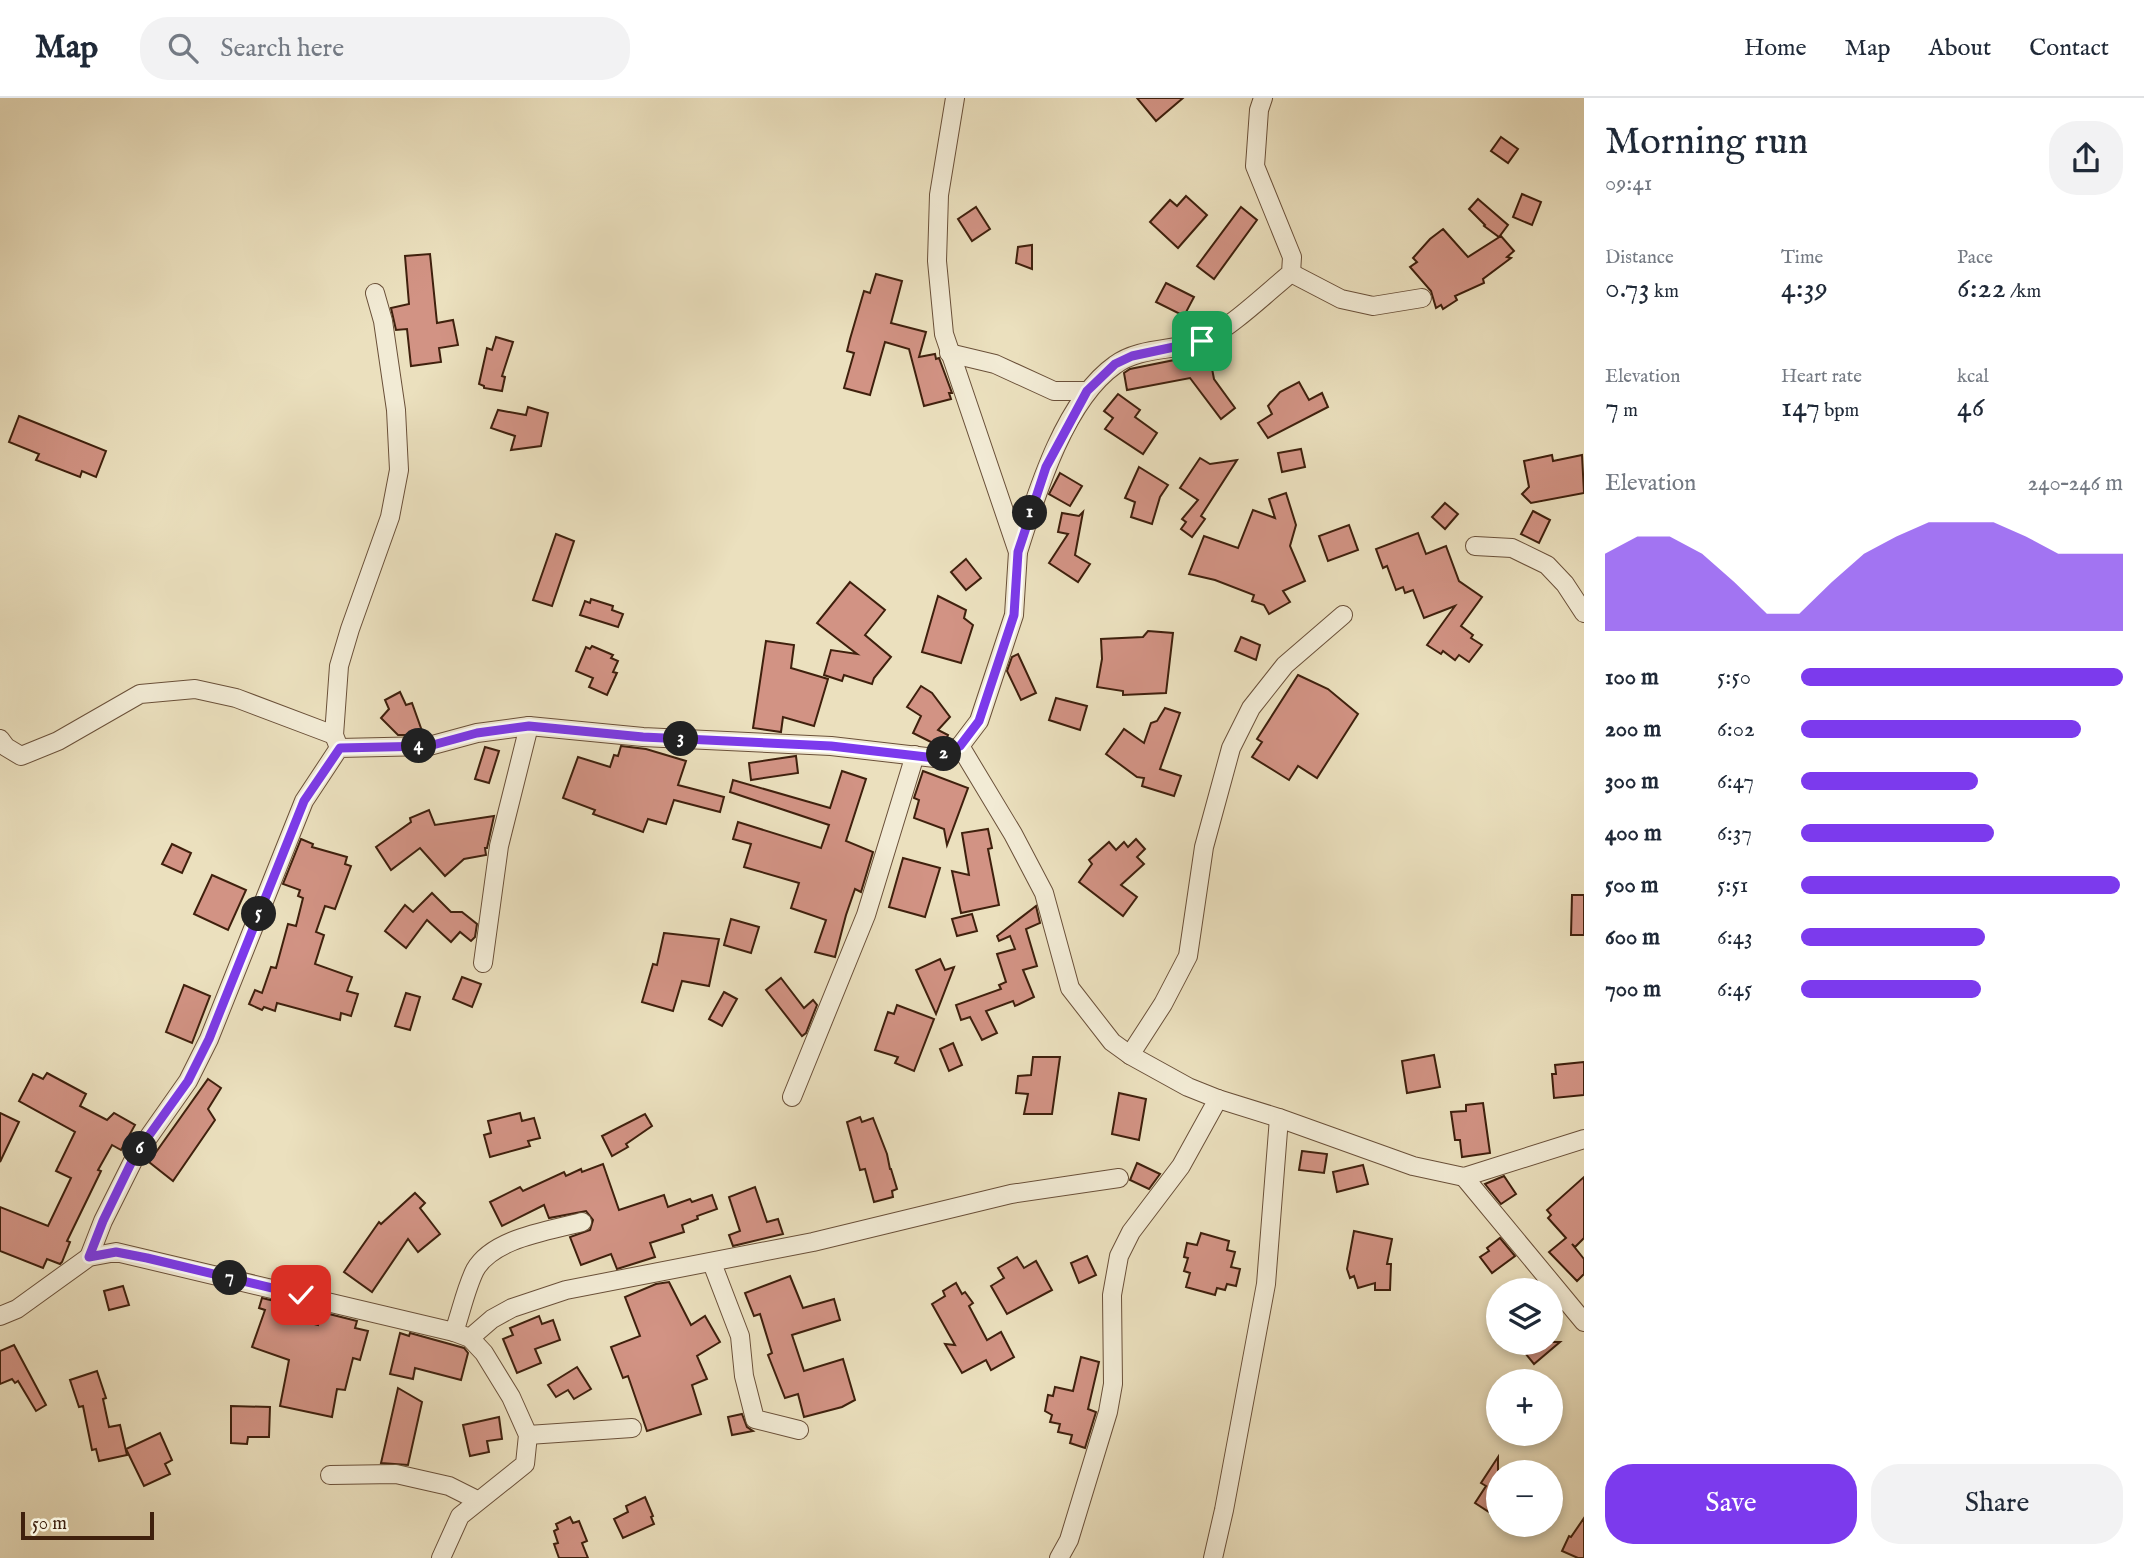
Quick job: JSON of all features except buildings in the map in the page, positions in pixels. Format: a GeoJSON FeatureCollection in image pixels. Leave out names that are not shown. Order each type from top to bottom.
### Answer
{"type":"FeatureCollection","features":[{"type":"Feature","properties":{"kind":"street"},"geometry":{"type":"LineString","coordinates":[[955,98],[939,195],[937,261],[944,334],[1018,552]]}},
{"type":"Feature","properties":{"kind":"street"},"geometry":{"type":"LineString","coordinates":[[0,739],[6,747],[21,756],[58,741],[140,694],[195,689],[236,698],[337,741],[429,746],[477,733],[529,726],[643,737],[831,746],[935,758],[960,746],[979,721],[1014,615],[1018,552],[1046,467],[1087,391],[1115,364],[1132,356],[1202,341],[1291,273],[1292,257],[1255,166],[1259,110],[1264,98]]}},
{"type":"Feature","properties":{"kind":"street"},"geometry":{"type":"LineString","coordinates":[[1291,273],[1341,299],[1373,306],[1422,298]]}},
{"type":"Feature","properties":{"kind":"street"},"geometry":{"type":"LineString","coordinates":[[89,1257],[135,1155],[188,1081],[209,1039],[304,801],[337,741],[339,666],[390,517],[399,470],[392,385],[383,321],[375,293]]}},
{"type":"Feature","properties":{"kind":"street"},"geometry":{"type":"LineString","coordinates":[[949,353],[995,364],[1054,391],[1087,391]]}},
{"type":"Feature","properties":{"kind":"street"},"geometry":{"type":"LineString","coordinates":[[1475,546],[1512,548],[1546,565],[1565,584],[1584,613]]}},
{"type":"Feature","properties":{"kind":"street"},"geometry":{"type":"LineString","coordinates":[[1130,1055],[1163,1004],[1188,956],[1204,847],[1231,748],[1251,708],[1285,666],[1343,615]]}},
{"type":"Feature","properties":{"kind":"street"},"geometry":{"type":"LineString","coordinates":[[483,963],[499,846],[529,726]]}},
{"type":"Feature","properties":{"kind":"street"},"geometry":{"type":"LineString","coordinates":[[960,746],[1013,834],[1044,893],[1070,988],[1112,1042],[1130,1055],[1188,1087],[1218,1099],[1413,1166],[1464,1177],[1584,1139]]}},
{"type":"Feature","properties":{"kind":"street"},"geometry":{"type":"LineString","coordinates":[[792,1097],[866,915],[915,755]]}},
{"type":"Feature","properties":{"kind":"street"},"geometry":{"type":"LineString","coordinates":[[1059,1558],[1069,1540],[1108,1412],[1113,1384],[1112,1295],[1119,1256],[1131,1232],[1181,1166],[1218,1099]]}},
{"type":"Feature","properties":{"kind":"street"},"geometry":{"type":"LineString","coordinates":[[1213,1558],[1266,1284],[1279,1118]]}},
{"type":"Feature","properties":{"kind":"street"},"geometry":{"type":"LineString","coordinates":[[1464,1177],[1584,1322]]}},
{"type":"Feature","properties":{"kind":"street"},"geometry":{"type":"LineString","coordinates":[[462,1335],[512,1308],[566,1290],[813,1242],[1011,1194],[1119,1178]]}},
{"type":"Feature","properties":{"kind":"street"},"geometry":{"type":"LineString","coordinates":[[462,1335],[476,1269],[486,1258],[505,1243],[582,1222]]}},
{"type":"Feature","properties":{"kind":"street"},"geometry":{"type":"LineString","coordinates":[[0,1316],[17,1309],[89,1257],[116,1252],[462,1335],[484,1353],[511,1397],[528,1435],[525,1464],[460,1516],[441,1558]]}},
{"type":"Feature","properties":{"kind":"street"},"geometry":{"type":"LineString","coordinates":[[712,1263],[740,1336],[744,1376],[755,1419],[799,1430]]}},
{"type":"Feature","properties":{"kind":"street"},"geometry":{"type":"LineString","coordinates":[[528,1435],[632,1428]]}},
{"type":"Feature","properties":{"kind":"street"},"geometry":{"type":"LineString","coordinates":[[330,1475],[396,1475],[449,1486],[477,1500]]}},
{"type":"Feature","properties":{"kind":"route"},"geometry":{"type":"LineString","coordinates":[[301,1295],[116,1252],[89,1257],[135,1155],[188,1081],[209,1039],[304,801],[340,748],[429,746],[477,733],[529,726],[643,737],[831,746],[935,758],[960,746],[979,721],[1014,615],[1018,552],[1046,467],[1087,391],[1115,364],[1132,356],[1202,341]]}}]}
